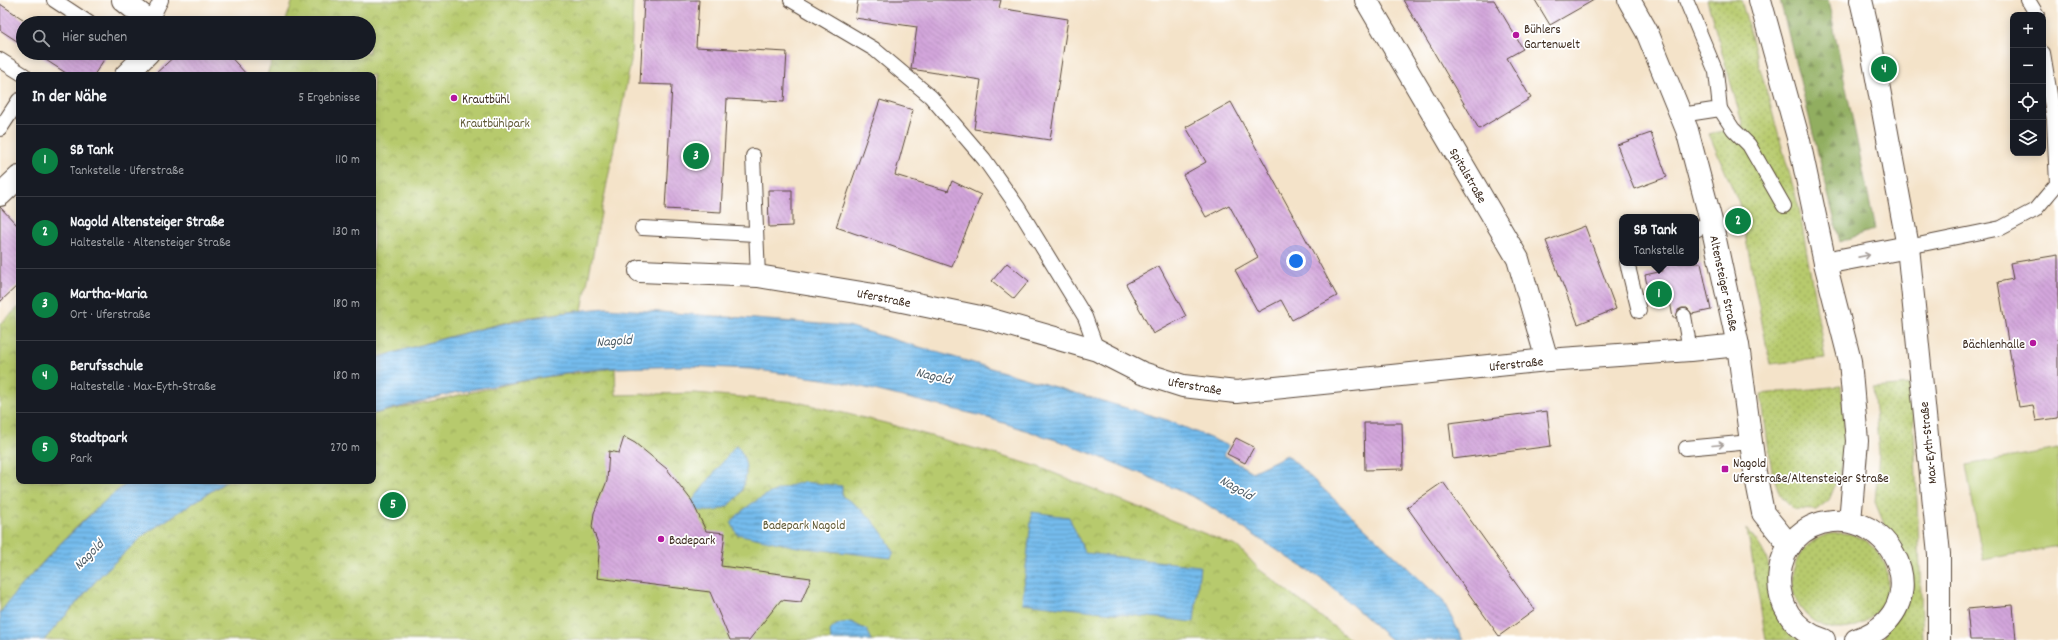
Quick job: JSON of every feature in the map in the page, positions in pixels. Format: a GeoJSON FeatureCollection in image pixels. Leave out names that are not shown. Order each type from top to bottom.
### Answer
{"type":"FeatureCollection","features":[{"type":"Feature","properties":{"kind":"street"},"geometry":{"type":"LineString","coordinates":[[123,0],[143,16]]}},
{"type":"Feature","properties":{"kind":"street","name":"Spitalstraße"},"geometry":{"type":"LineString","coordinates":[[1366,0],[1518,258],[1547,360]]}},
{"type":"Feature","properties":{"kind":"street","name":"Altensteiger Straße"},"geometry":{"type":"LineString","coordinates":[[1629,0],[1647,32],[1686,130],[1704,225],[1738,345],[1762,513],[1790,546]]}},
{"type":"Feature","properties":{"kind":"street"},"geometry":{"type":"LineString","coordinates":[[1760,0],[1799,142],[1850,361],[1857,441],[1850,521]]}},
{"type":"Feature","properties":{"kind":"street","name":"Max-Eyth-Straße"},"geometry":{"type":"LineString","coordinates":[[1861,0],[1869,35],[1908,247],[1939,554],[1939,640]]}},
{"type":"Feature","properties":{"kind":"street"},"geometry":{"type":"LineString","coordinates":[[128,72],[137,60]]}},
{"type":"Feature","properties":{"kind":"street"},"geometry":{"type":"LineString","coordinates":[[0,195],[16,180]]}},
{"type":"Feature","properties":{"kind":"street"},"geometry":{"type":"LineString","coordinates":[[1826,263],[1908,247]]}},
{"type":"Feature","properties":{"kind":"street","name":"Uferstraße"},"geometry":{"type":"LineString","coordinates":[[640,271],[758,276],[855,291],[985,318],[1097,350],[1142,372],[1183,386],[1236,392],[1547,360],[1690,350],[1738,345]]}},
{"type":"Feature","properties":{"kind":"street"},"geometry":{"type":"LineString","coordinates":[[1824,640],[1811,636],[1795,623],[1784,606],[1779,586],[1781,565],[1790,546],[1802,534],[1816,525],[1833,521],[1850,521],[1871,528],[1887,542],[1898,560],[1902,581],[1898,602],[1888,620],[1866,638]]}},
{"type":"Feature","properties":{"kind":"lane"},"geometry":{"type":"LineString","coordinates":[[54,0],[78,16]]}},
{"type":"Feature","properties":{"kind":"lane"},"geometry":{"type":"LineString","coordinates":[[154,16],[161,0]]}},
{"type":"Feature","properties":{"kind":"lane"},"geometry":{"type":"LineString","coordinates":[[791,0],[874,49],[936,103],[984,159],[1017,206],[1085,317],[1097,350]]}},
{"type":"Feature","properties":{"kind":"lane"},"geometry":{"type":"LineString","coordinates":[[1686,0],[1716,72],[1720,109],[1733,129],[1750,145],[1784,206]]}},
{"type":"Feature","properties":{"kind":"lane"},"geometry":{"type":"LineString","coordinates":[[2028,0],[2035,12]]}},
{"type":"Feature","properties":{"kind":"lane"},"geometry":{"type":"LineString","coordinates":[[0,60],[19,72]]}},
{"type":"Feature","properties":{"kind":"lane"},"geometry":{"type":"LineString","coordinates":[[1908,247],[2002,228],[2035,210],[2057,184],[2054,118],[2046,71]]}},
{"type":"Feature","properties":{"kind":"lane"},"geometry":{"type":"LineString","coordinates":[[0,129],[16,105]]}},
{"type":"Feature","properties":{"kind":"lane"},"geometry":{"type":"LineString","coordinates":[[1681,115],[1720,109]]}},
{"type":"Feature","properties":{"kind":"lane"},"geometry":{"type":"LineString","coordinates":[[753,156],[758,276]]}},
{"type":"Feature","properties":{"kind":"lane"},"geometry":{"type":"LineString","coordinates":[[642,228],[756,234]]}},
{"type":"Feature","properties":{"kind":"lane"},"geometry":{"type":"LineString","coordinates":[[1628,266],[1639,311]]}},
{"type":"Feature","properties":{"kind":"lane"},"geometry":{"type":"LineString","coordinates":[[1684,316],[1690,350]]}},
{"type":"Feature","properties":{"kind":"lane"},"geometry":{"type":"LineString","coordinates":[[1686,448],[1751,442]]}},
{"type":"Feature","properties":{"kind":"green space","name":"Krautbühlpark"},"geometry":{"type":"Polygon","coordinates":[[[293,0],[633,0],[631,61],[582,310],[523,318],[444,338],[376,358],[376,72],[268,72],[272,60],[376,60],[376,16],[287,16],[293,0]]]}},
{"type":"Feature","properties":{"kind":"green space"},"geometry":{"type":"Polygon","coordinates":[[[1707,0],[1741,0],[1799,208],[1825,358],[1770,364],[1739,203],[1709,134],[1743,126],[1707,0]]]}},
{"type":"Feature","properties":{"kind":"green space"},"geometry":{"type":"Polygon","coordinates":[[[1780,0],[1828,0],[1875,229],[1840,242],[1780,0]]]}},
{"type":"Feature","properties":{"kind":"green space"},"geometry":{"type":"Polygon","coordinates":[[[16,310],[16,484],[126,484],[77,526],[29,577],[0,613],[0,324],[16,310]]]}},
{"type":"Feature","properties":{"kind":"green space","name":"Badepark Nagold"},"geometry":{"type":"Polygon","coordinates":[[[615,368],[616,395],[695,393],[797,402],[885,423],[1036,466],[1238,547],[1260,570],[1351,640],[44,640],[101,575],[145,534],[222,484],[376,484],[376,413],[537,378],[615,368]]]}},
{"type":"Feature","properties":{"kind":"green space"},"geometry":{"type":"Polygon","coordinates":[[[1912,385],[1923,640],[1884,640],[1898,543],[1885,526],[1875,502],[1879,453],[1873,388],[1912,385]]]}},
{"type":"Feature","properties":{"kind":"green space"},"geometry":{"type":"Polygon","coordinates":[[[1841,386],[1845,444],[1839,476],[1829,500],[1816,510],[1794,509],[1780,495],[1772,472],[1761,394],[1841,386]]]}},
{"type":"Feature","properties":{"kind":"green space"},"geometry":{"type":"Polygon","coordinates":[[[2058,449],[2058,546],[1983,560],[1966,465],[2058,449]]]}},
{"type":"Feature","properties":{"kind":"green space"},"geometry":{"type":"Polygon","coordinates":[[[1747,529],[1760,547],[1767,561],[1779,615],[1791,631],[1801,640],[1766,640],[1747,529]]]}},
{"type":"Feature","properties":{"kind":"green space"},"geometry":{"type":"Polygon","coordinates":[[[1840,533],[1858,537],[1867,541],[1874,547],[1880,554],[1884,563],[1888,581],[1884,599],[1880,608],[1874,615],[1867,621],[1858,625],[1840,629],[1822,625],[1813,621],[1806,615],[1800,608],[1796,599],[1792,581],[1796,563],[1800,554],[1806,547],[1813,541],[1822,537],[1840,533]]]}},
{"type":"Feature","properties":{"kind":"water","name":"Nagold"},"geometry":{"type":"Polygon","coordinates":[[[607,308],[848,326],[1167,420],[1229,446],[1224,455],[1252,472],[1287,455],[1443,601],[1463,640],[1391,640],[1326,582],[1200,500],[1142,474],[1065,443],[982,416],[837,381],[751,369],[689,366],[615,368],[578,371],[453,393],[376,413],[376,358],[488,327],[547,315],[607,308]]]}},
{"type":"Feature","properties":{"kind":"water"},"geometry":{"type":"Polygon","coordinates":[[[736,445],[742,453],[745,462],[745,482],[741,491],[735,500],[728,506],[710,511],[696,510],[692,501],[736,445]]]}},
{"type":"Feature","properties":{"kind":"water"},"geometry":{"type":"Polygon","coordinates":[[[803,482],[842,486],[842,496],[851,501],[865,513],[878,527],[894,552],[891,558],[797,547],[737,534],[731,522],[747,507],[764,496],[782,488],[803,482]]]}},
{"type":"Feature","properties":{"kind":"water","name":"Nagold"},"geometry":{"type":"Polygon","coordinates":[[[126,484],[222,484],[145,534],[101,575],[44,640],[0,640],[0,613],[15,593],[61,543],[108,498],[126,484]]]}},
{"type":"Feature","properties":{"kind":"water"},"geometry":{"type":"Polygon","coordinates":[[[1032,512],[1069,517],[1085,553],[1200,566],[1194,622],[1022,603],[1032,512]]]}},
{"type":"Feature","properties":{"kind":"water"},"geometry":{"type":"Polygon","coordinates":[[[851,622],[867,630],[872,640],[831,640],[830,631],[832,628],[839,624],[851,622]]]}},
{"type":"Feature","properties":{"kind":"building"},"geometry":{"type":"Polygon","coordinates":[[[644,0],[699,0],[696,47],[787,52],[784,102],[727,99],[721,212],[665,209],[672,85],[640,84],[644,0]]]}},
{"type":"Feature","properties":{"kind":"building"},"geometry":{"type":"Polygon","coordinates":[[[858,0],[1001,0],[999,8],[1068,19],[1050,140],[974,129],[981,80],[911,69],[917,27],[855,18],[858,0]]]}},
{"type":"Feature","properties":{"kind":"building"},"geometry":{"type":"Polygon","coordinates":[[[1403,0],[1494,0],[1523,49],[1507,58],[1531,98],[1479,129],[1403,0]]]}},
{"type":"Feature","properties":{"kind":"building"},"geometry":{"type":"Polygon","coordinates":[[[1535,0],[1594,0],[1550,25],[1535,0]]]}},
{"type":"Feature","properties":{"kind":"building"},"geometry":{"type":"Polygon","coordinates":[[[0,4],[18,16],[16,16],[16,40],[0,30],[0,4]]]}},
{"type":"Feature","properties":{"kind":"building"},"geometry":{"type":"Polygon","coordinates":[[[46,60],[104,60],[96,72],[64,72],[46,60]]]}},
{"type":"Feature","properties":{"kind":"building"},"geometry":{"type":"Polygon","coordinates":[[[170,60],[233,60],[244,72],[157,72],[170,60]]]}},
{"type":"Feature","properties":{"kind":"building"},"geometry":{"type":"Polygon","coordinates":[[[880,100],[913,110],[895,175],[948,191],[952,181],[981,195],[952,267],[836,227],[880,100]]]}},
{"type":"Feature","properties":{"kind":"building"},"geometry":{"type":"Polygon","coordinates":[[[1231,102],[1337,296],[1292,320],[1281,300],[1258,312],[1235,270],[1258,257],[1229,205],[1206,217],[1183,175],[1206,162],[1186,127],[1231,102]]]}},
{"type":"Feature","properties":{"kind":"building"},"geometry":{"type":"Polygon","coordinates":[[[1651,133],[1667,177],[1634,189],[1617,145],[1651,133]]]}},
{"type":"Feature","properties":{"kind":"building"},"geometry":{"type":"Polygon","coordinates":[[[768,190],[792,190],[792,226],[769,227],[768,190]]]}},
{"type":"Feature","properties":{"kind":"building"},"geometry":{"type":"Polygon","coordinates":[[[0,207],[16,224],[16,287],[0,302],[0,207]]]}},
{"type":"Feature","properties":{"kind":"building"},"geometry":{"type":"Polygon","coordinates":[[[1585,226],[1616,309],[1578,324],[1546,241],[1585,226]]]}},
{"type":"Feature","properties":{"kind":"building","name":"Bächlenhalle"},"geometry":{"type":"Polygon","coordinates":[[[2058,255],[2058,418],[2036,421],[2033,405],[2019,407],[1998,282],[2013,279],[2010,263],[2058,255]]]}},
{"type":"Feature","properties":{"kind":"building"},"geometry":{"type":"Polygon","coordinates":[[[1007,263],[1029,281],[1014,299],[992,281],[1007,263]]]}},
{"type":"Feature","properties":{"kind":"building"},"geometry":{"type":"Polygon","coordinates":[[[1699,263],[1701,263],[1711,310],[1692,314],[1687,308],[1682,308],[1678,310],[1676,318],[1673,318],[1670,301],[1651,305],[1645,275],[1663,271],[1662,266],[1699,266],[1699,263]]]}},
{"type":"Feature","properties":{"kind":"building"},"geometry":{"type":"Polygon","coordinates":[[[1159,266],[1186,316],[1153,334],[1126,284],[1159,266]]]}},
{"type":"Feature","properties":{"kind":"building"},"geometry":{"type":"Polygon","coordinates":[[[1547,411],[1551,446],[1453,459],[1449,423],[1547,411]]]}},
{"type":"Feature","properties":{"kind":"building"},"geometry":{"type":"Polygon","coordinates":[[[1364,423],[1402,423],[1403,469],[1365,470],[1364,423]]]}},
{"type":"Feature","properties":{"kind":"building","name":"Badepark"},"geometry":{"type":"Polygon","coordinates":[[[624,437],[635,443],[667,469],[692,501],[706,531],[725,533],[721,566],[811,578],[801,602],[781,600],[749,640],[730,640],[710,592],[597,578],[599,546],[592,527],[594,513],[607,481],[609,451],[619,453],[624,437]]]}},
{"type":"Feature","properties":{"kind":"building"},"geometry":{"type":"Polygon","coordinates":[[[1236,438],[1254,447],[1245,463],[1227,454],[1236,438]]]}},
{"type":"Feature","properties":{"kind":"building"},"geometry":{"type":"Polygon","coordinates":[[[1443,482],[1535,610],[1499,636],[1407,507],[1443,482]]]}},
{"type":"Feature","properties":{"kind":"building"},"geometry":{"type":"Polygon","coordinates":[[[2013,605],[2016,640],[1970,640],[1967,609],[2013,605]]]}},
{"type":"Feature","properties":{"kind":"place","name":"Bühlers Gartenwelt"},"geometry":{"type":"Point","coordinates":[1516,35]}},
{"type":"Feature","properties":{"kind":"place","name":"Berufsschule"},"geometry":{"type":"Point","coordinates":[1884,69]}},
{"type":"Feature","properties":{"kind":"place","name":"Krautbühl"},"geometry":{"type":"Point","coordinates":[454,98]}},
{"type":"Feature","properties":{"kind":"place","name":"Martha-Maria"},"geometry":{"type":"Point","coordinates":[696,156]}},
{"type":"Feature","properties":{"kind":"place","name":"Nagold Altensteiger Straße"},"geometry":{"type":"Point","coordinates":[1738,221]}},
{"type":"Feature","properties":{"kind":"place","name":"SB Tank"},"geometry":{"type":"Point","coordinates":[1659,294]}},
{"type":"Feature","properties":{"kind":"place","name":"Bächlenhalle"},"geometry":{"type":"Point","coordinates":[2033,343]}},
{"type":"Feature","properties":{"kind":"place","name":"Nagold Uferstraße/Altensteiger Straße"},"geometry":{"type":"Point","coordinates":[1725,469]}},
{"type":"Feature","properties":{"kind":"place","name":"Stadtpark"},"geometry":{"type":"Point","coordinates":[393,505]}},
{"type":"Feature","properties":{"kind":"place","name":"Badepark"},"geometry":{"type":"Point","coordinates":[661,539]}}]}
